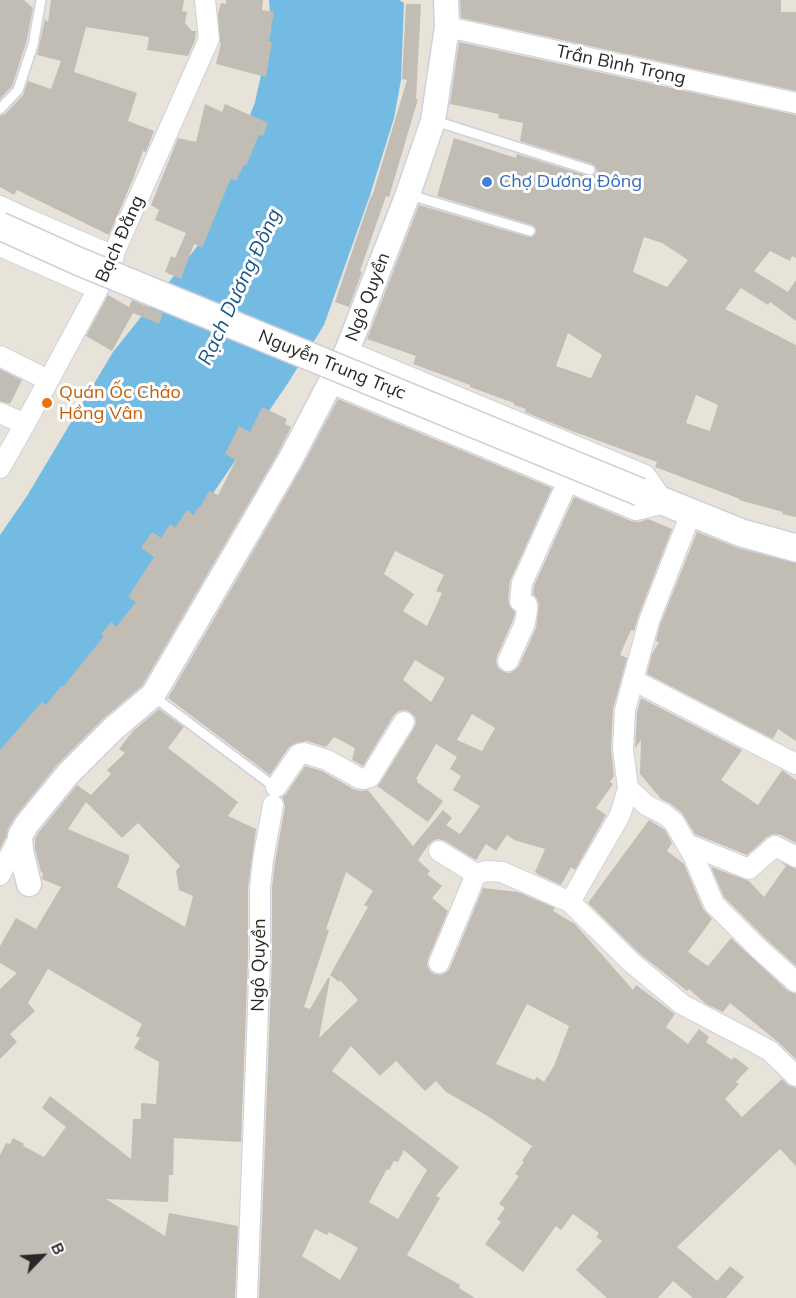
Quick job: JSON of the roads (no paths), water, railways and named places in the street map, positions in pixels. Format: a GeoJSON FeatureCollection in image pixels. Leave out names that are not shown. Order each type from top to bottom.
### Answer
{"type":"FeatureCollection","features":[{"type":"Feature","properties":{"kind":"main road","name":"Nguyễn Trung Trực"},"geometry":{"type":"LineString","coordinates":[[0,226],[80,262],[665,503],[742,533],[796,548]]}},
{"type":"Feature","properties":{"kind":"street","name":"Bạch Đằng"},"geometry":{"type":"LineString","coordinates":[[0,468],[114,256],[209,39],[205,0]]}},
{"type":"Feature","properties":{"kind":"street","name":"Ngô Quyền"},"geometry":{"type":"LineString","coordinates":[[20,836],[27,824],[68,774],[113,729],[153,695],[290,460],[331,383],[347,351],[408,194],[433,120],[447,27],[446,0]]}},
{"type":"Feature","properties":{"kind":"street","name":"Trần Bình Trọng"},"geometry":{"type":"LineString","coordinates":[[447,27],[796,104]]}},
{"type":"Feature","properties":{"kind":"street"},"geometry":{"type":"LineString","coordinates":[[0,206],[114,256]]}},
{"type":"Feature","properties":{"kind":"street"},"geometry":{"type":"LineString","coordinates":[[0,246],[98,289]]}},
{"type":"Feature","properties":{"kind":"street","name":"Nguyễn Trung Trực"},"geometry":{"type":"LineString","coordinates":[[331,383],[636,510],[665,503],[645,476],[347,351]]}},
{"type":"Feature","properties":{"kind":"street"},"geometry":{"type":"LineString","coordinates":[[0,356],[48,380]]}},
{"type":"Feature","properties":{"kind":"street"},"geometry":{"type":"LineString","coordinates":[[0,413],[25,424]]}},
{"type":"Feature","properties":{"kind":"street"},"geometry":{"type":"LineString","coordinates":[[508,661],[525,623],[527,605],[520,601],[522,583],[568,481]]}},
{"type":"Feature","properties":{"kind":"street"},"geometry":{"type":"LineString","coordinates":[[570,902],[619,817],[628,788],[623,749],[625,710],[649,621],[691,513]]}},
{"type":"Feature","properties":{"kind":"street"},"geometry":{"type":"LineString","coordinates":[[633,680],[796,764]]}},
{"type":"Feature","properties":{"kind":"street"},"geometry":{"type":"LineString","coordinates":[[275,796],[299,754],[304,753],[327,760],[359,778],[370,777],[404,722]]}},
{"type":"Feature","properties":{"kind":"street"},"geometry":{"type":"LineString","coordinates":[[628,788],[646,805],[674,822],[694,857],[714,904],[796,982]]}},
{"type":"Feature","properties":{"kind":"street","name":"Ngô Quyền"},"geometry":{"type":"LineString","coordinates":[[247,1298],[260,957],[260,887],[275,796]]}},
{"type":"Feature","properties":{"kind":"street"},"geometry":{"type":"LineString","coordinates":[[0,875],[20,836]]}},
{"type":"Feature","properties":{"kind":"street"},"geometry":{"type":"LineString","coordinates":[[20,836],[29,884]]}},
{"type":"Feature","properties":{"kind":"street"},"geometry":{"type":"LineString","coordinates":[[687,844],[749,869],[774,846],[796,857]]}},
{"type":"Feature","properties":{"kind":"street"},"geometry":{"type":"LineString","coordinates":[[439,851],[476,874],[487,871],[502,872],[570,902],[632,963],[682,1005],[770,1052],[796,1076]]}},
{"type":"Feature","properties":{"kind":"street"},"geometry":{"type":"LineString","coordinates":[[439,963],[476,874]]}},
{"type":"Feature","properties":{"kind":"lane"},"geometry":{"type":"LineString","coordinates":[[0,110],[18,90],[33,45],[41,0]]}},
{"type":"Feature","properties":{"kind":"lane"},"geometry":{"type":"LineString","coordinates":[[433,120],[590,170]]}},
{"type":"Feature","properties":{"kind":"lane"},"geometry":{"type":"LineString","coordinates":[[408,194],[530,231]]}},
{"type":"Feature","properties":{"kind":"lane"},"geometry":{"type":"LineString","coordinates":[[153,695],[275,796]]}},
{"type":"Feature","properties":{"kind":"water","name":"Rạch Dương Đông"},"geometry":{"type":"Polygon","coordinates":[[[269,0],[399,0],[404,3],[401,80],[394,118],[370,195],[324,325],[288,383],[114,639],[0,795],[0,535],[27,496],[113,352],[204,238],[255,102],[271,30],[269,0]]]}},
{"type":"Feature","properties":{"kind":"place","name":"Chợ Dương Đông"},"geometry":{"type":"Point","coordinates":[487,182]}},
{"type":"Feature","properties":{"kind":"place","name":"Quán Ốc Chảo Hồng Vân"},"geometry":{"type":"Point","coordinates":[47,403]}}]}
